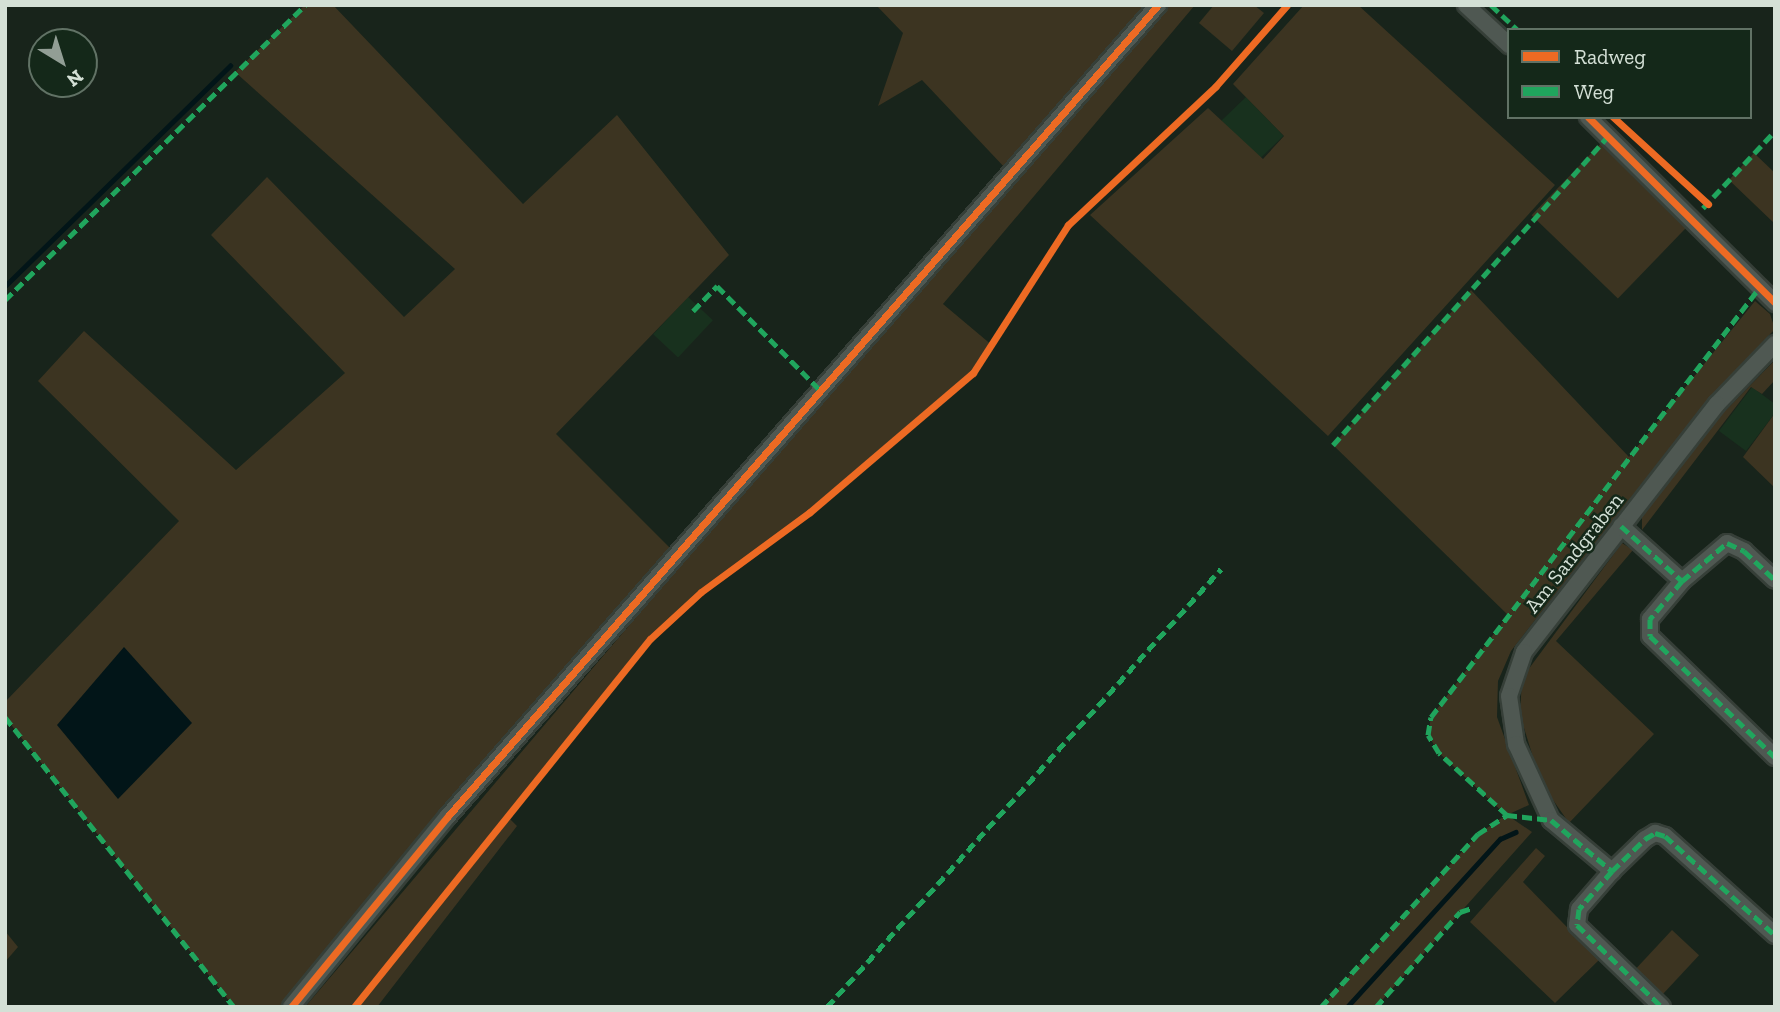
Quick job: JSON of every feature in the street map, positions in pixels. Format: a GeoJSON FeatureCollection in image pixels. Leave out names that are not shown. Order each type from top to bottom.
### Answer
{"type":"FeatureCollection","features":[{"type":"Feature","properties":{"kind":"street"},"geometry":{"type":"LineString","coordinates":[[291,1007],[448,816],[1158,5]]}},
{"type":"Feature","properties":{"kind":"street"},"geometry":{"type":"LineString","coordinates":[[1466,5],[1507,43]]}},
{"type":"Feature","properties":{"kind":"street"},"geometry":{"type":"LineString","coordinates":[[1590,119],[1775,303]]}},
{"type":"Feature","properties":{"kind":"street","name":"Am Sandgraben"},"geometry":{"type":"LineString","coordinates":[[1612,871],[1551,820],[1516,744],[1509,705],[1512,676],[1524,652],[1717,404],[1775,344]]}},
{"type":"Feature","properties":{"kind":"street"},"geometry":{"type":"LineString","coordinates":[[1621,526],[1682,581]]}},
{"type":"Feature","properties":{"kind":"street"},"geometry":{"type":"LineString","coordinates":[[1775,580],[1744,551],[1727,543],[1682,581],[1647,623],[1650,636],[1775,757]]}},
{"type":"Feature","properties":{"kind":"street"},"geometry":{"type":"LineString","coordinates":[[1662,1007],[1577,925],[1579,909],[1645,839],[1655,834],[1665,836],[1775,935]]}},
{"type":"Feature","properties":{"kind":"shaded area"},"geometry":{"type":"Polygon","coordinates":[[[305,5],[333,5],[523,204],[617,115],[729,255],[556,434],[676,554],[291,1007],[234,1007],[5,717],[5,702],[179,521],[38,381],[84,331],[236,470],[345,373],[211,235],[267,177],[404,317],[455,269],[235,72],[305,5]]]}},
{"type":"Feature","properties":{"kind":"shaded area"},"geometry":{"type":"Polygon","coordinates":[[[876,5],[1159,5],[1006,169],[922,80],[878,106],[903,33],[876,5]]]}},
{"type":"Feature","properties":{"kind":"shaded area"},"geometry":{"type":"Polygon","coordinates":[[[1166,5],[1195,5],[943,304],[993,346],[973,373],[810,512],[701,592],[650,639],[506,815],[517,826],[377,1007],[305,1007],[1014,172],[1017,175],[1166,5]]]}},
{"type":"Feature","properties":{"kind":"shaded area"},"geometry":{"type":"Polygon","coordinates":[[[1214,5],[1254,5],[1264,13],[1232,51],[1199,23],[1214,5]]]}},
{"type":"Feature","properties":{"kind":"shaded area"},"geometry":{"type":"Polygon","coordinates":[[[1304,5],[1358,5],[1555,185],[1328,436],[1090,215],[1208,108],[1263,159],[1284,136],[1233,84],[1304,5]]]}},
{"type":"Feature","properties":{"kind":"shaded area"},"geometry":{"type":"Polygon","coordinates":[[[1246,97],[1284,136],[1259,159],[1222,121],[1246,97]]]}},
{"type":"Feature","properties":{"kind":"shaded area"},"geometry":{"type":"Polygon","coordinates":[[[1608,136],[1694,219],[1618,298],[1532,215],[1608,136]]]}},
{"type":"Feature","properties":{"kind":"shaded area"},"geometry":{"type":"Polygon","coordinates":[[[1754,153],[1775,173],[1775,224],[1729,180],[1754,153]]]}},
{"type":"Feature","properties":{"kind":"shaded area"},"geometry":{"type":"Polygon","coordinates":[[[1471,290],[1629,457],[1755,301],[1770,314],[1775,329],[1708,399],[1511,651],[1498,681],[1497,717],[1529,805],[1507,815],[1532,832],[1376,1007],[1321,1007],[1478,834],[1506,815],[1439,753],[1428,735],[1431,717],[1508,615],[1333,445],[1471,290]]]}},
{"type":"Feature","properties":{"kind":"shaded area"},"geometry":{"type":"Polygon","coordinates":[[[688,297],[713,320],[678,357],[653,334],[688,297]]]}},
{"type":"Feature","properties":{"kind":"shaded area"},"geometry":{"type":"Polygon","coordinates":[[[1775,360],[1775,380],[1762,394],[1751,387],[1642,530],[1642,517],[1722,414],[1775,360]]]}},
{"type":"Feature","properties":{"kind":"shaded area"},"geometry":{"type":"Polygon","coordinates":[[[1752,387],[1775,404],[1775,413],[1746,451],[1719,431],[1752,387]]]}},
{"type":"Feature","properties":{"kind":"shaded area"},"geometry":{"type":"Polygon","coordinates":[[[1775,413],[1775,488],[1743,457],[1775,413]]]}},
{"type":"Feature","properties":{"kind":"shaded area"},"geometry":{"type":"Polygon","coordinates":[[[1622,543],[1633,550],[1556,641],[1654,734],[1569,823],[1544,787],[1533,757],[1520,715],[1522,678],[1622,543]]]}},
{"type":"Feature","properties":{"kind":"shaded area"},"geometry":{"type":"Polygon","coordinates":[[[124,647],[192,723],[118,799],[57,725],[124,647]]]}},
{"type":"Feature","properties":{"kind":"shaded area"},"geometry":{"type":"Polygon","coordinates":[[[1536,848],[1545,856],[1523,882],[1599,960],[1555,1003],[1470,922],[1536,848]]]}},
{"type":"Feature","properties":{"kind":"shaded area"},"geometry":{"type":"Polygon","coordinates":[[[1672,930],[1699,955],[1660,997],[1633,972],[1672,930]]]}},
{"type":"Feature","properties":{"kind":"shaded area"},"geometry":{"type":"Polygon","coordinates":[[[5,931],[18,947],[5,962],[5,931]]]}},
{"type":"Feature","properties":{"kind":"waterway"},"geometry":{"type":"LineString","coordinates":[[5,286],[230,66]]}},
{"type":"Feature","properties":{"kind":"waterway"},"geometry":{"type":"LineString","coordinates":[[1347,1007],[1500,839],[1516,832]]}},
{"type":"Feature","properties":{"kind":"marked path"},"geometry":{"type":"LineString","coordinates":[[5,300],[305,5]]}},
{"type":"Feature","properties":{"kind":"marked path"},"geometry":{"type":"LineString","coordinates":[[1491,5],[1516,28]]}},
{"type":"Feature","properties":{"kind":"marked path"},"geometry":{"type":"LineString","coordinates":[[1703,208],[1775,131]]}},
{"type":"Feature","properties":{"kind":"marked path"},"geometry":{"type":"LineString","coordinates":[[1333,445],[1608,136]]}},
{"type":"Feature","properties":{"kind":"marked path"},"geometry":{"type":"LineString","coordinates":[[693,311],[717,286],[819,389]]}},
{"type":"Feature","properties":{"kind":"marked path"},"geometry":{"type":"LineString","coordinates":[[1507,815],[1439,753],[1428,735],[1431,717],[1760,287]]}},
{"type":"Feature","properties":{"kind":"marked path"},"geometry":{"type":"LineString","coordinates":[[1621,526],[1682,581],[1727,543],[1744,551],[1775,580]]}},
{"type":"Feature","properties":{"kind":"marked path"},"geometry":{"type":"LineString","coordinates":[[827,1007],[1221,569]]}},
{"type":"Feature","properties":{"kind":"marked path"},"geometry":{"type":"LineString","coordinates":[[1682,581],[1650,619],[1650,636],[1775,757]]}},
{"type":"Feature","properties":{"kind":"marked path"},"geometry":{"type":"LineString","coordinates":[[5,717],[234,1007]]}},
{"type":"Feature","properties":{"kind":"marked path"},"geometry":{"type":"LineString","coordinates":[[1321,1007],[1478,834],[1507,815],[1551,820],[1612,871],[1645,839],[1655,833],[1665,836],[1775,935]]}},
{"type":"Feature","properties":{"kind":"marked path"},"geometry":{"type":"LineString","coordinates":[[1612,871],[1579,909],[1577,925],[1662,1007]]}},
{"type":"Feature","properties":{"kind":"marked path"},"geometry":{"type":"LineString","coordinates":[[1376,1007],[1460,912],[1472,908]]}},
{"type":"Feature","properties":{"kind":"cycle path"},"geometry":{"type":"LineString","coordinates":[[291,1007],[448,816],[1158,5]]}},
{"type":"Feature","properties":{"kind":"cycle path"},"geometry":{"type":"LineString","coordinates":[[354,1007],[650,639],[701,592],[810,512],[973,373],[1068,225],[1215,87],[1287,5]]}},
{"type":"Feature","properties":{"kind":"cycle path"},"geometry":{"type":"LineString","coordinates":[[1590,119],[1775,303]]}},
{"type":"Feature","properties":{"kind":"cycle path"},"geometry":{"type":"LineString","coordinates":[[1615,119],[1708,204]]}}]}
